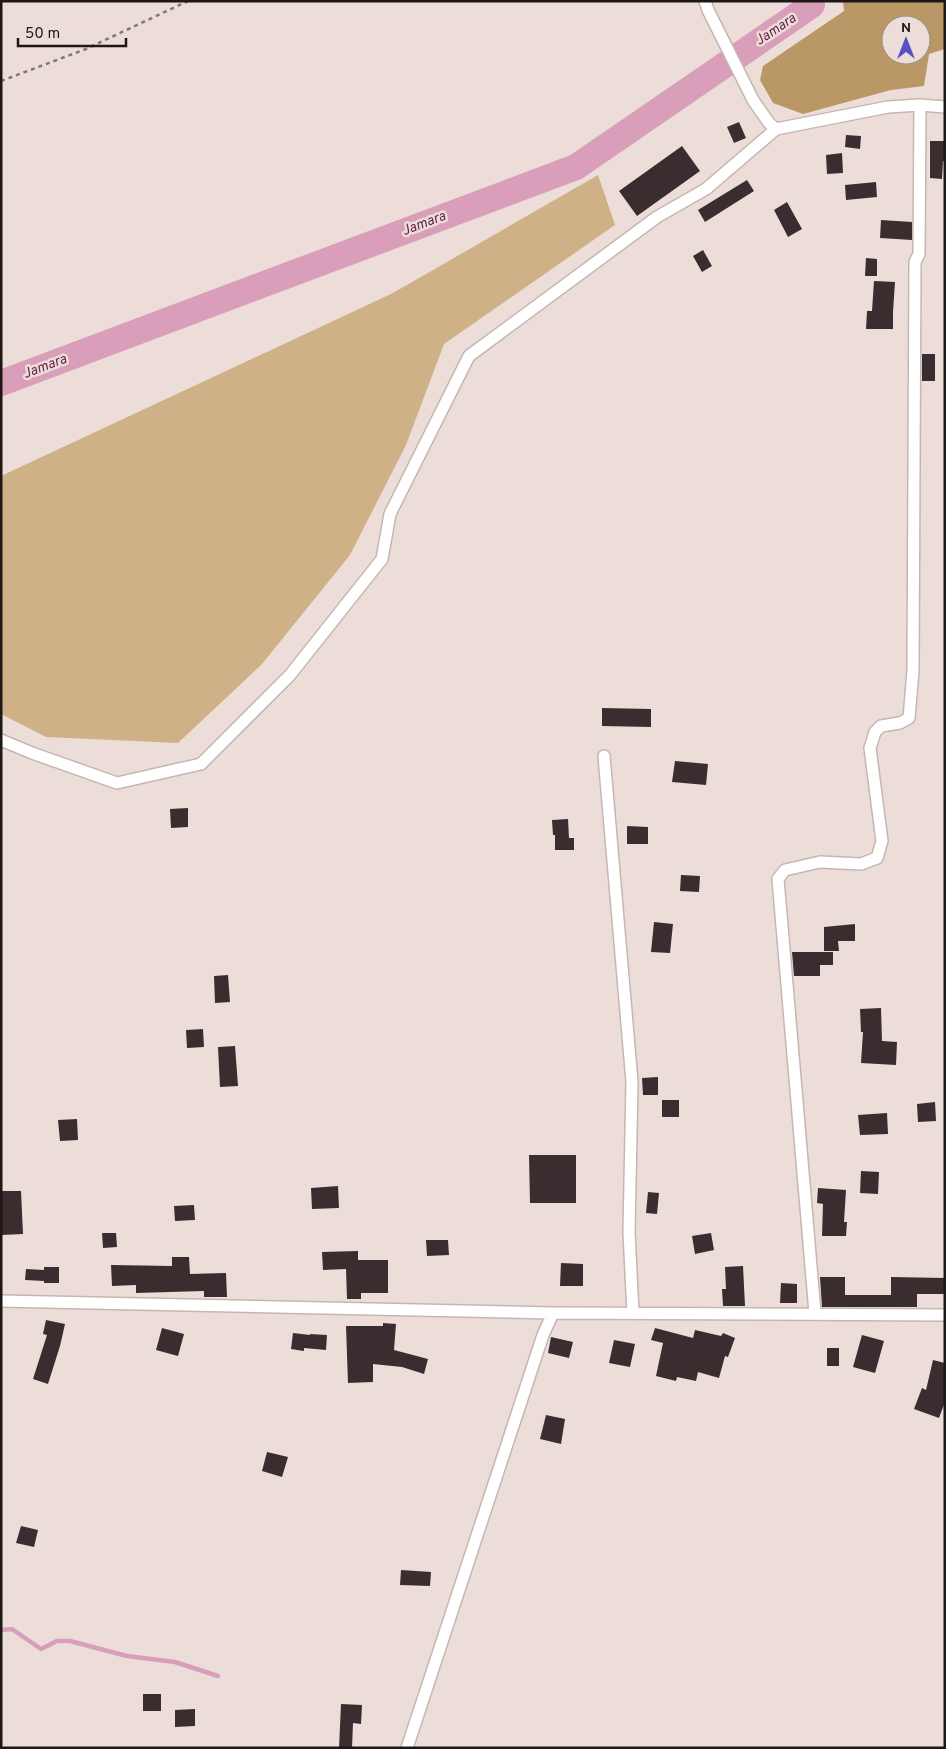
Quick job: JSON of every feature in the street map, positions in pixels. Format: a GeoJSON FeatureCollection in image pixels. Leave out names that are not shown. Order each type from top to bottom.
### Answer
{"type":"FeatureCollection","features":[{"type":"Feature","properties":{"kind":"street"},"geometry":{"type":"LineString","coordinates":[[706,6],[753,100],[769,123],[776,129]]}},
{"type":"Feature","properties":{"kind":"street"},"geometry":{"type":"LineString","coordinates":[[815,1313],[778,879],[785,870],[820,862],[861,864],[877,858],[882,841],[870,748],[876,732],[881,726],[900,723],[909,718],[913,661],[915,262],[919,254],[920,106]]}},
{"type":"Feature","properties":{"kind":"street"},"geometry":{"type":"LineString","coordinates":[[1,740],[32,753],[118,783],[201,764],[290,675],[382,559],[390,514],[469,356],[657,217],[706,189],[776,129],[888,107],[945,107]]}},
{"type":"Feature","properties":{"kind":"street"},"geometry":{"type":"LineString","coordinates":[[604,756],[632,1082],[629,1232],[633,1313]]}},
{"type":"Feature","properties":{"kind":"street"},"geometry":{"type":"LineString","coordinates":[[1,1301],[552,1313],[945,1315]]}},
{"type":"Feature","properties":{"kind":"street"},"geometry":{"type":"LineString","coordinates":[[407,1748],[543,1335],[552,1313]]}},
{"type":"Feature","properties":{"kind":"path"},"geometry":{"type":"LineString","coordinates":[[1,81],[86,49],[188,1]]}},
{"type":"Feature","properties":{"kind":"shaded area"},"geometry":{"type":"Polygon","coordinates":[[[843,1],[945,1],[945,49],[931,53],[931,15],[881,15],[881,65],[927,65],[924,86],[891,90],[803,114],[773,103],[760,80],[763,66],[844,11],[843,1]]]}},
{"type":"Feature","properties":{"kind":"shaded area"},"geometry":{"type":"Polygon","coordinates":[[[598,175],[615,225],[444,344],[406,445],[350,555],[262,664],[178,743],[46,737],[1,714],[1,476],[393,293],[598,175]]]}},
{"type":"Feature","properties":{"kind":"building"},"geometry":{"type":"Polygon","coordinates":[[[739,122],[746,138],[734,143],[727,127],[739,122]]]}},
{"type":"Feature","properties":{"kind":"building"},"geometry":{"type":"Polygon","coordinates":[[[846,135],[861,136],[860,149],[845,147],[846,135]]]}},
{"type":"Feature","properties":{"kind":"building"},"geometry":{"type":"Polygon","coordinates":[[[930,141],[945,141],[945,161],[943,161],[942,179],[930,178],[930,141]]]}},
{"type":"Feature","properties":{"kind":"building"},"geometry":{"type":"Polygon","coordinates":[[[682,146],[700,171],[637,216],[619,191],[682,146]]]}},
{"type":"Feature","properties":{"kind":"building"},"geometry":{"type":"Polygon","coordinates":[[[842,153],[843,173],[827,174],[826,155],[842,153]]]}},
{"type":"Feature","properties":{"kind":"building"},"geometry":{"type":"Polygon","coordinates":[[[747,180],[754,191],[705,222],[698,210],[747,180]]]}},
{"type":"Feature","properties":{"kind":"building"},"geometry":{"type":"Polygon","coordinates":[[[876,182],[877,197],[846,200],[845,185],[876,182]]]}},
{"type":"Feature","properties":{"kind":"building"},"geometry":{"type":"Polygon","coordinates":[[[787,202],[802,229],[788,237],[774,210],[787,202]]]}},
{"type":"Feature","properties":{"kind":"building"},"geometry":{"type":"Polygon","coordinates":[[[881,220],[912,222],[912,240],[880,238],[881,220]]]}},
{"type":"Feature","properties":{"kind":"building"},"geometry":{"type":"Polygon","coordinates":[[[703,250],[712,266],[702,272],[693,256],[703,250]]]}},
{"type":"Feature","properties":{"kind":"building"},"geometry":{"type":"Polygon","coordinates":[[[866,258],[877,259],[877,276],[865,276],[866,258]]]}},
{"type":"Feature","properties":{"kind":"building"},"geometry":{"type":"Polygon","coordinates":[[[874,281],[895,282],[893,329],[866,329],[867,311],[872,311],[874,281]]]}},
{"type":"Feature","properties":{"kind":"building"},"geometry":{"type":"Polygon","coordinates":[[[922,354],[935,354],[935,381],[922,381],[922,354]]]}},
{"type":"Feature","properties":{"kind":"building"},"geometry":{"type":"Polygon","coordinates":[[[602,708],[651,709],[651,727],[602,726],[602,708]]]}},
{"type":"Feature","properties":{"kind":"building"},"geometry":{"type":"Polygon","coordinates":[[[675,761],[708,764],[706,785],[672,782],[675,761]]]}},
{"type":"Feature","properties":{"kind":"building"},"geometry":{"type":"Polygon","coordinates":[[[188,808],[188,827],[171,828],[170,809],[188,808]]]}},
{"type":"Feature","properties":{"kind":"building"},"geometry":{"type":"Polygon","coordinates":[[[568,819],[569,838],[574,838],[574,850],[555,850],[552,820],[568,819]]]}},
{"type":"Feature","properties":{"kind":"building"},"geometry":{"type":"Polygon","coordinates":[[[627,826],[648,827],[648,844],[627,844],[627,826]]]}},
{"type":"Feature","properties":{"kind":"building"},"geometry":{"type":"Polygon","coordinates":[[[681,875],[700,876],[699,892],[680,891],[681,875]]]}},
{"type":"Feature","properties":{"kind":"building"},"geometry":{"type":"Polygon","coordinates":[[[654,922],[673,924],[670,953],[651,952],[654,922]]]}},
{"type":"Feature","properties":{"kind":"building"},"geometry":{"type":"Polygon","coordinates":[[[855,924],[855,941],[838,941],[839,951],[824,951],[824,927],[855,924]]]}},
{"type":"Feature","properties":{"kind":"building"},"geometry":{"type":"Polygon","coordinates":[[[792,952],[833,952],[833,965],[820,965],[820,976],[794,976],[792,952]]]}},
{"type":"Feature","properties":{"kind":"building"},"geometry":{"type":"Polygon","coordinates":[[[228,975],[230,1002],[215,1003],[214,976],[228,975]]]}},
{"type":"Feature","properties":{"kind":"building"},"geometry":{"type":"Polygon","coordinates":[[[881,1008],[882,1041],[897,1042],[896,1065],[861,1063],[863,1032],[861,1032],[860,1009],[881,1008]]]}},
{"type":"Feature","properties":{"kind":"building"},"geometry":{"type":"Polygon","coordinates":[[[203,1029],[204,1047],[187,1048],[186,1030],[203,1029]]]}},
{"type":"Feature","properties":{"kind":"building"},"geometry":{"type":"Polygon","coordinates":[[[235,1046],[238,1086],[220,1087],[218,1047],[235,1046]]]}},
{"type":"Feature","properties":{"kind":"building"},"geometry":{"type":"Polygon","coordinates":[[[658,1077],[658,1095],[643,1095],[642,1078],[658,1077]]]}},
{"type":"Feature","properties":{"kind":"building"},"geometry":{"type":"Polygon","coordinates":[[[662,1100],[679,1100],[679,1117],[662,1117],[662,1100]]]}},
{"type":"Feature","properties":{"kind":"building"},"geometry":{"type":"Polygon","coordinates":[[[935,1102],[936,1121],[918,1122],[917,1104],[935,1102]]]}},
{"type":"Feature","properties":{"kind":"building"},"geometry":{"type":"Polygon","coordinates":[[[887,1113],[888,1134],[860,1135],[858,1115],[887,1113]]]}},
{"type":"Feature","properties":{"kind":"building"},"geometry":{"type":"Polygon","coordinates":[[[77,1119],[78,1140],[60,1141],[58,1120],[77,1119]]]}},
{"type":"Feature","properties":{"kind":"building"},"geometry":{"type":"Polygon","coordinates":[[[529,1155],[576,1155],[576,1203],[530,1203],[529,1155]]]}},
{"type":"Feature","properties":{"kind":"building"},"geometry":{"type":"Polygon","coordinates":[[[861,1171],[879,1172],[878,1194],[860,1193],[861,1171]]]}},
{"type":"Feature","properties":{"kind":"building"},"geometry":{"type":"Polygon","coordinates":[[[338,1186],[339,1208],[312,1209],[311,1188],[338,1186]]]}},
{"type":"Feature","properties":{"kind":"building"},"geometry":{"type":"Polygon","coordinates":[[[818,1188],[846,1190],[844,1222],[847,1222],[846,1236],[822,1236],[823,1204],[817,1203],[818,1188]]]}},
{"type":"Feature","properties":{"kind":"building"},"geometry":{"type":"Polygon","coordinates":[[[1,1191],[21,1191],[23,1234],[1,1235],[1,1191]]]}},
{"type":"Feature","properties":{"kind":"building"},"geometry":{"type":"Polygon","coordinates":[[[648,1192],[659,1193],[657,1214],[646,1213],[648,1192]]]}},
{"type":"Feature","properties":{"kind":"building"},"geometry":{"type":"Polygon","coordinates":[[[194,1205],[195,1220],[175,1221],[174,1206],[194,1205]]]}},
{"type":"Feature","properties":{"kind":"building"},"geometry":{"type":"Polygon","coordinates":[[[102,1233],[116,1233],[117,1247],[103,1248],[102,1233]]]}},
{"type":"Feature","properties":{"kind":"building"},"geometry":{"type":"Polygon","coordinates":[[[711,1233],[714,1250],[695,1254],[692,1236],[711,1233]]]}},
{"type":"Feature","properties":{"kind":"building"},"geometry":{"type":"Polygon","coordinates":[[[426,1240],[448,1240],[449,1255],[427,1256],[426,1240]]]}},
{"type":"Feature","properties":{"kind":"building"},"geometry":{"type":"Polygon","coordinates":[[[358,1251],[358,1260],[388,1260],[388,1293],[361,1293],[361,1299],[347,1299],[346,1269],[323,1270],[322,1252],[358,1251]]]}},
{"type":"Feature","properties":{"kind":"building"},"geometry":{"type":"Polygon","coordinates":[[[172,1257],[189,1257],[190,1274],[226,1273],[227,1297],[204,1297],[204,1291],[136,1293],[136,1285],[112,1286],[111,1265],[172,1266],[172,1257]]]}},
{"type":"Feature","properties":{"kind":"building"},"geometry":{"type":"Polygon","coordinates":[[[561,1263],[583,1264],[583,1286],[560,1286],[561,1263]]]}},
{"type":"Feature","properties":{"kind":"building"},"geometry":{"type":"Polygon","coordinates":[[[743,1266],[745,1306],[723,1306],[722,1289],[726,1289],[725,1267],[743,1266]]]}},
{"type":"Feature","properties":{"kind":"building"},"geometry":{"type":"Polygon","coordinates":[[[44,1267],[59,1267],[59,1283],[25,1280],[26,1269],[44,1270],[44,1267]]]}},
{"type":"Feature","properties":{"kind":"building"},"geometry":{"type":"Polygon","coordinates":[[[820,1277],[845,1277],[845,1295],[891,1295],[891,1277],[945,1278],[945,1294],[917,1294],[917,1307],[822,1307],[820,1277]]]}},
{"type":"Feature","properties":{"kind":"building"},"geometry":{"type":"Polygon","coordinates":[[[781,1283],[797,1284],[797,1303],[780,1303],[781,1283]]]}},
{"type":"Feature","properties":{"kind":"building"},"geometry":{"type":"Polygon","coordinates":[[[46,1320],[65,1324],[48,1384],[33,1379],[47,1335],[43,1334],[46,1320]]]}},
{"type":"Feature","properties":{"kind":"building"},"geometry":{"type":"Polygon","coordinates":[[[383,1323],[396,1324],[394,1350],[428,1359],[424,1374],[402,1367],[373,1364],[373,1382],[348,1383],[346,1326],[383,1326],[383,1323]]]}},
{"type":"Feature","properties":{"kind":"building"},"geometry":{"type":"Polygon","coordinates":[[[162,1328],[184,1334],[178,1356],[156,1350],[162,1328]]]}},
{"type":"Feature","properties":{"kind":"building"},"geometry":{"type":"Polygon","coordinates":[[[655,1328],[693,1338],[695,1330],[721,1336],[723,1333],[735,1338],[728,1357],[725,1356],[719,1378],[698,1372],[696,1381],[677,1377],[676,1381],[656,1376],[663,1343],[651,1340],[655,1328]]]}},
{"type":"Feature","properties":{"kind":"building"},"geometry":{"type":"Polygon","coordinates":[[[293,1333],[327,1335],[326,1350],[304,1348],[304,1351],[291,1349],[293,1333]]]}},
{"type":"Feature","properties":{"kind":"building"},"geometry":{"type":"Polygon","coordinates":[[[862,1335],[884,1341],[875,1373],[853,1367],[862,1335]]]}},
{"type":"Feature","properties":{"kind":"building"},"geometry":{"type":"Polygon","coordinates":[[[551,1337],[573,1342],[569,1358],[548,1353],[551,1337]]]}},
{"type":"Feature","properties":{"kind":"building"},"geometry":{"type":"Polygon","coordinates":[[[614,1340],[635,1344],[630,1367],[609,1363],[614,1340]]]}},
{"type":"Feature","properties":{"kind":"building"},"geometry":{"type":"Polygon","coordinates":[[[827,1348],[839,1348],[839,1366],[827,1366],[827,1348]]]}},
{"type":"Feature","properties":{"kind":"building"},"geometry":{"type":"Polygon","coordinates":[[[933,1360],[945,1363],[945,1402],[939,1418],[914,1409],[922,1388],[926,1390],[933,1360]]]}},
{"type":"Feature","properties":{"kind":"building"},"geometry":{"type":"Polygon","coordinates":[[[546,1415],[565,1419],[561,1444],[540,1439],[546,1415]]]}},
{"type":"Feature","properties":{"kind":"building"},"geometry":{"type":"Polygon","coordinates":[[[267,1452],[288,1457],[282,1477],[262,1471],[267,1452]]]}},
{"type":"Feature","properties":{"kind":"building"},"geometry":{"type":"Polygon","coordinates":[[[21,1526],[38,1530],[34,1547],[16,1543],[21,1526]]]}},
{"type":"Feature","properties":{"kind":"building"},"geometry":{"type":"Polygon","coordinates":[[[401,1570],[431,1572],[430,1586],[400,1585],[401,1570]]]}},
{"type":"Feature","properties":{"kind":"building"},"geometry":{"type":"Polygon","coordinates":[[[143,1694],[161,1694],[161,1711],[143,1711],[143,1694]]]}},
{"type":"Feature","properties":{"kind":"building"},"geometry":{"type":"Polygon","coordinates":[[[341,1704],[362,1705],[361,1724],[353,1723],[352,1748],[339,1748],[341,1704]]]}},
{"type":"Feature","properties":{"kind":"building"},"geometry":{"type":"Polygon","coordinates":[[[195,1709],[195,1726],[175,1727],[175,1710],[195,1709]]]}},
{"type":"Feature","properties":{"kind":"waterway","name":"Jamara"},"geometry":{"type":"LineString","coordinates":[[1,383],[576,167],[812,5],[811,1]]}},
{"type":"Feature","properties":{"kind":"waterway"},"geometry":{"type":"LineString","coordinates":[[1,1630],[12,1629],[41,1649],[57,1641],[70,1641],[127,1656],[175,1662],[218,1676]]}}]}
